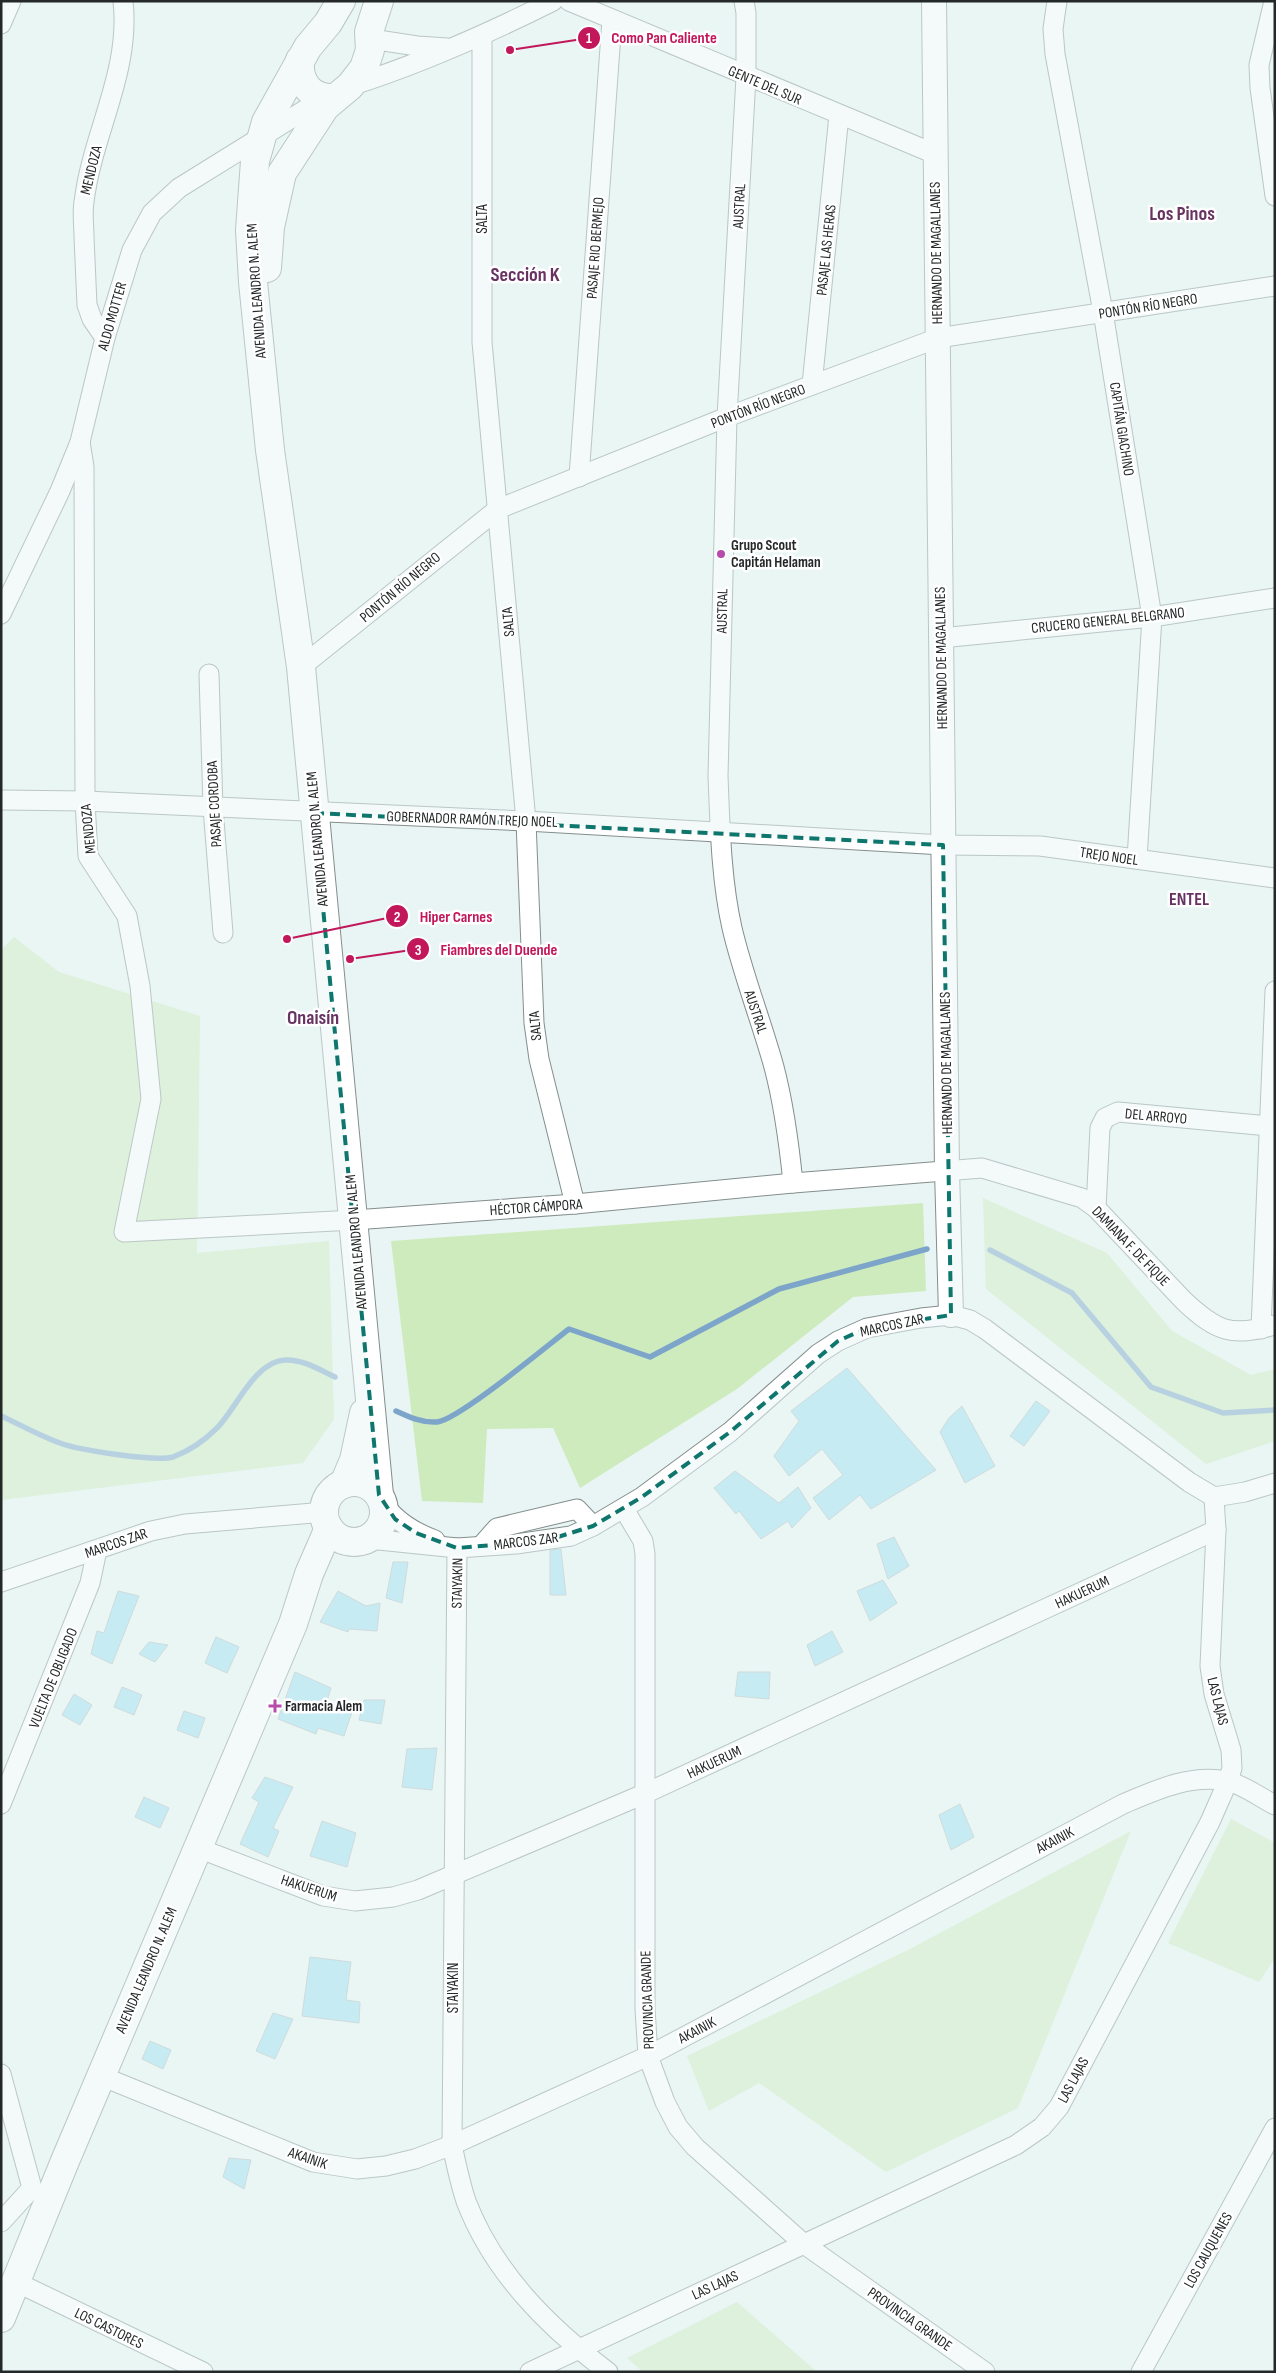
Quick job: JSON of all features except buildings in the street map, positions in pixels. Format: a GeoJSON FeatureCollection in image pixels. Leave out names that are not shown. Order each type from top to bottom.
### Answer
{"type":"FeatureCollection","features":[{"type":"Feature","properties":{"kind":"highway","name":"AVENIDA LEANDRO N. ALEM"},"geometry":{"type":"LineString","coordinates":[[263,382],[268,256],[275,200],[282,173],[294,152],[336,94],[358,77],[368,59],[370,35],[379,1]]}},
{"type":"Feature","properties":{"kind":"highway","name":"AVENIDA LEANDRO N. ALEM"},"geometry":{"type":"LineString","coordinates":[[343,1530],[380,1527],[383,1520],[368,1386],[301,667],[270,450],[253,282],[250,230],[255,161],[261,136],[276,102],[300,60],[335,12],[339,20],[361,25],[370,35]]}},
{"type":"Feature","properties":{"kind":"highway"},"geometry":{"type":"LineString","coordinates":[[300,60],[301,80],[314,95],[336,94]]}},
{"type":"Feature","properties":{"kind":"highway","name":"AVENIDA LEANDRO N. ALEM"},"geometry":{"type":"LineString","coordinates":[[1,2318],[65,2161],[293,1624],[326,1573],[343,1530],[330,1495],[344,1484],[354,1460],[368,1386]]}},
{"type":"Feature","properties":{"kind":"highway"},"geometry":{"type":"LineString","coordinates":[[344,1484],[363,1484],[381,1499]]}},
{"type":"Feature","properties":{"kind":"main road","name":"HERNANDO DE MAGALLANES"},"geometry":{"type":"LineString","coordinates":[[934,1],[947,1170],[951,1315]]}},
{"type":"Feature","properties":{"kind":"street"},"geometry":{"type":"LineString","coordinates":[[1,24],[11,1]]}},
{"type":"Feature","properties":{"kind":"street","name":"MENDOZA"},"geometry":{"type":"LineString","coordinates":[[105,338],[92,319],[87,305],[83,204],[91,164],[112,99],[119,63],[124,12],[123,1]]}},
{"type":"Feature","properties":{"kind":"street","name":"ALDO MOTTER"},"geometry":{"type":"LineString","coordinates":[[1,614],[60,491],[80,442],[105,338],[132,250],[152,213],[179,188],[261,136],[336,94],[482,36],[553,1]]}},
{"type":"Feature","properties":{"kind":"street","name":"GENTE DEL SUR"},"geometry":{"type":"LineString","coordinates":[[569,1],[935,154]]}},
{"type":"Feature","properties":{"kind":"street","name":"AUSTRAL"},"geometry":{"type":"LineString","coordinates":[[744,1],[746,13],[746,76],[727,417],[718,776],[720,831],[732,926],[742,965],[774,1066],[788,1129],[793,1183]]}},
{"type":"Feature","properties":{"kind":"street","name":"CAPITÁN GIACHINO"},"geometry":{"type":"LineString","coordinates":[[1057,1],[1053,29],[1055,54],[1103,312],[1152,616],[1137,859]]}},
{"type":"Feature","properties":{"kind":"street"},"geometry":{"type":"LineString","coordinates":[[1274,1],[1263,39],[1259,65],[1260,88],[1275,196]]}},
{"type":"Feature","properties":{"kind":"street","name":"PASAJE RIO BERMEJO"},"geometry":{"type":"LineString","coordinates":[[579,476],[612,20]]}},
{"type":"Feature","properties":{"kind":"street","name":"ALDO MOTTER"},"geometry":{"type":"LineString","coordinates":[[370,35],[417,46],[453,48]]}},
{"type":"Feature","properties":{"kind":"street","name":"SALTA"},"geometry":{"type":"LineString","coordinates":[[482,36],[482,342],[526,821],[534,1024],[539,1059],[575,1204]]}},
{"type":"Feature","properties":{"kind":"street","name":"PASAJE LAS HERAS"},"geometry":{"type":"LineString","coordinates":[[812,385],[839,115]]}},
{"type":"Feature","properties":{"kind":"street","name":"PONTÓN RÍO NEGRO"},"geometry":{"type":"LineString","coordinates":[[301,667],[498,510],[727,417],[938,338],[1275,286]]}},
{"type":"Feature","properties":{"kind":"street","name":"MENDOZA"},"geometry":{"type":"LineString","coordinates":[[80,442],[84,467],[85,801],[88,856],[127,916],[140,986],[151,1099],[124,1232]]}},
{"type":"Feature","properties":{"kind":"street","name":"CRUCERO GENERAL BELGRANO"},"geometry":{"type":"LineString","coordinates":[[941,638],[1152,616],[1275,598]]}},
{"type":"Feature","properties":{"kind":"street","name":"PASAJE CORDOBA"},"geometry":{"type":"LineString","coordinates":[[209,674],[213,808],[223,933]]}},
{"type":"Feature","properties":{"kind":"street","name":"GOBERNADOR RAMÓN TREJO NOEL"},"geometry":{"type":"LineString","coordinates":[[1,800],[85,801],[314,813],[526,821],[943,845]]}},
{"type":"Feature","properties":{"kind":"street","name":"TREJO NOEL"},"geometry":{"type":"LineString","coordinates":[[943,845],[1040,846],[1275,878]]}},
{"type":"Feature","properties":{"kind":"street"},"geometry":{"type":"LineString","coordinates":[[1268,1327],[1269,1126],[1275,991]]}},
{"type":"Feature","properties":{"kind":"street","name":"DEL ARROYO"},"geometry":{"type":"LineString","coordinates":[[1096,1208],[1100,1128],[1105,1118],[1118,1112],[1269,1126]]}},
{"type":"Feature","properties":{"kind":"street","name":"DAMIANA F. DE FIQUE"},"geometry":{"type":"LineString","coordinates":[[947,1170],[982,1168],[1082,1198],[1096,1208],[1199,1316],[1228,1331],[1268,1327]]}},
{"type":"Feature","properties":{"kind":"street","name":"HÉCTOR CÁMPORA"},"geometry":{"type":"LineString","coordinates":[[124,1232],[354,1220],[575,1204],[947,1170]]}},
{"type":"Feature","properties":{"kind":"street","name":"MARCOS ZAR"},"geometry":{"type":"LineString","coordinates":[[1,1582],[151,1531],[185,1524],[343,1530],[457,1548],[545,1541],[570,1536],[624,1510],[730,1432],[818,1354],[838,1341],[866,1328],[914,1319],[951,1315],[970,1320],[985,1329],[1181,1476],[1214,1497]]}},
{"type":"Feature","properties":{"kind":"street"},"geometry":{"type":"LineString","coordinates":[[1214,1497],[1245,1492],[1275,1483]]}},
{"type":"Feature","properties":{"kind":"street","name":"LAS LAJAS"},"geometry":{"type":"LineString","coordinates":[[530,2372],[1016,2145],[1042,2127],[1059,2107],[1210,1822],[1228,1782],[1232,1768],[1231,1750],[1214,1694],[1210,1666],[1216,1530],[1214,1497]]}},
{"type":"Feature","properties":{"kind":"street","name":"MARCOS ZAR"},"geometry":{"type":"LineString","coordinates":[[381,1499],[395,1519],[416,1533],[457,1548]]}},
{"type":"Feature","properties":{"kind":"street","name":"PROVINCIA GRANDE"},"geometry":{"type":"LineString","coordinates":[[624,1510],[643,1541],[646,1554],[645,2009],[648,2056],[665,2102],[678,2127],[695,2147],[804,2244],[985,2372]]}},
{"type":"Feature","properties":{"kind":"street","name":"HAKUERUM"},"geometry":{"type":"LineString","coordinates":[[198,1848],[323,1896],[355,1901],[393,1897],[418,1890],[644,1794],[1216,1530]]}},
{"type":"Feature","properties":{"kind":"street","name":"STAIYAKIN"},"geometry":{"type":"LineString","coordinates":[[457,1548],[452,2145],[466,2200],[483,2240],[504,2272],[528,2301],[577,2349],[608,2372]]}},
{"type":"Feature","properties":{"kind":"street","name":"VUELTA DE OBLIGADO"},"geometry":{"type":"LineString","coordinates":[[1,1804],[90,1583],[96,1550]]}},
{"type":"Feature","properties":{"kind":"street","name":"AKAINIK"},"geometry":{"type":"LineString","coordinates":[[101,2076],[313,2162],[357,2170],[386,2166],[415,2159],[452,2145],[648,2056],[1123,1804],[1158,1789],[1182,1782],[1209,1780],[1228,1782],[1275,1805]]}},
{"type":"Feature","properties":{"kind":"street"},"geometry":{"type":"LineString","coordinates":[[1,2074],[32,2188]]}},
{"type":"Feature","properties":{"kind":"street","name":"LOS CAUQUENES"},"geometry":{"type":"LineString","coordinates":[[1141,2372],[1275,2128]]}},
{"type":"Feature","properties":{"kind":"street"},"geometry":{"type":"LineString","coordinates":[[1,2222],[32,2188],[65,2161]]}},
{"type":"Feature","properties":{"kind":"street","name":"LOS CASTORES"},"geometry":{"type":"LineString","coordinates":[[16,2282],[203,2372]]}},
{"type":"Feature","properties":{"kind":"highlighted area"},"geometry":{"type":"Polygon","coordinates":[[[314,813],[943,845],[951,1315],[867,1328],[838,1341],[730,1432],[642,1497],[593,1526],[545,1541],[457,1548],[416,1533],[395,1519],[379,1495],[314,813]]]}},
{"type":"Feature","properties":{"kind":"green space"},"geometry":{"type":"Polygon","coordinates":[[[14,937],[59,972],[200,1016],[197,1253],[329,1241],[334,1419],[303,1463],[1,1500],[1,950],[14,937]]]}},
{"type":"Feature","properties":{"kind":"green space"},"geometry":{"type":"Polygon","coordinates":[[[983,1198],[1107,1253],[1172,1331],[1251,1375],[1275,1369],[1275,1441],[1206,1464],[986,1289],[983,1198]]]}},
{"type":"Feature","properties":{"kind":"green space"},"geometry":{"type":"Polygon","coordinates":[[[923,1203],[926,1291],[853,1297],[737,1389],[580,1488],[553,1428],[487,1429],[483,1503],[422,1501],[391,1241],[923,1203]]]}},
{"type":"Feature","properties":{"kind":"green space"},"geometry":{"type":"Polygon","coordinates":[[[1231,1819],[1275,1843],[1275,1958],[1259,1982],[1168,1943],[1231,1819]]]}},
{"type":"Feature","properties":{"kind":"green space"},"geometry":{"type":"Polygon","coordinates":[[[1131,1831],[1018,2108],[886,2172],[759,2083],[709,2111],[687,2056],[910,1949],[1131,1831]]]}},
{"type":"Feature","properties":{"kind":"green space"},"geometry":{"type":"Polygon","coordinates":[[[737,2302],[817,2372],[643,2372],[627,2358],[737,2302]]]}},
{"type":"Feature","properties":{"kind":"waterway"},"geometry":{"type":"LineString","coordinates":[[396,1411],[426,1422],[437,1422],[448,1418],[482,1396],[569,1329],[650,1357],[779,1289],[927,1249]]}},
{"type":"Feature","properties":{"kind":"waterway"},"geometry":{"type":"LineString","coordinates":[[990,1250],[1072,1293],[1151,1387],[1223,1413],[1275,1410]]}},
{"type":"Feature","properties":{"kind":"waterway"},"geometry":{"type":"LineString","coordinates":[[1,1416],[69,1446],[151,1458],[173,1457],[196,1445],[217,1428],[255,1377],[274,1362],[285,1360],[298,1361],[335,1377]]}},
{"type":"Feature","properties":{"kind":"place","name":"Como Pan Caliente"},"geometry":{"type":"Point","coordinates":[510,50]}},
{"type":"Feature","properties":{"kind":"place","name":"Grupo Scout Capitán Helaman"},"geometry":{"type":"Point","coordinates":[721,554]}},
{"type":"Feature","properties":{"kind":"place","name":"Hiper Carnes"},"geometry":{"type":"Point","coordinates":[287,939]}},
{"type":"Feature","properties":{"kind":"place","name":"Fiambres del Duende"},"geometry":{"type":"Point","coordinates":[350,959]}},
{"type":"Feature","properties":{"kind":"place","name":"Farmacia Alem"},"geometry":{"type":"Point","coordinates":[275,1706]}},
{"type":"Feature","properties":{"kind":"district","name":"Los Pinos"},"geometry":{"type":"Point","coordinates":[1182,213]}},
{"type":"Feature","properties":{"kind":"district","name":"Sección K"},"geometry":{"type":"Point","coordinates":[525,274]}},
{"type":"Feature","properties":{"kind":"district","name":"ENTEL"},"geometry":{"type":"Point","coordinates":[1189,899]}},
{"type":"Feature","properties":{"kind":"district","name":"Onaisín"},"geometry":{"type":"Point","coordinates":[313,1017]}}]}
